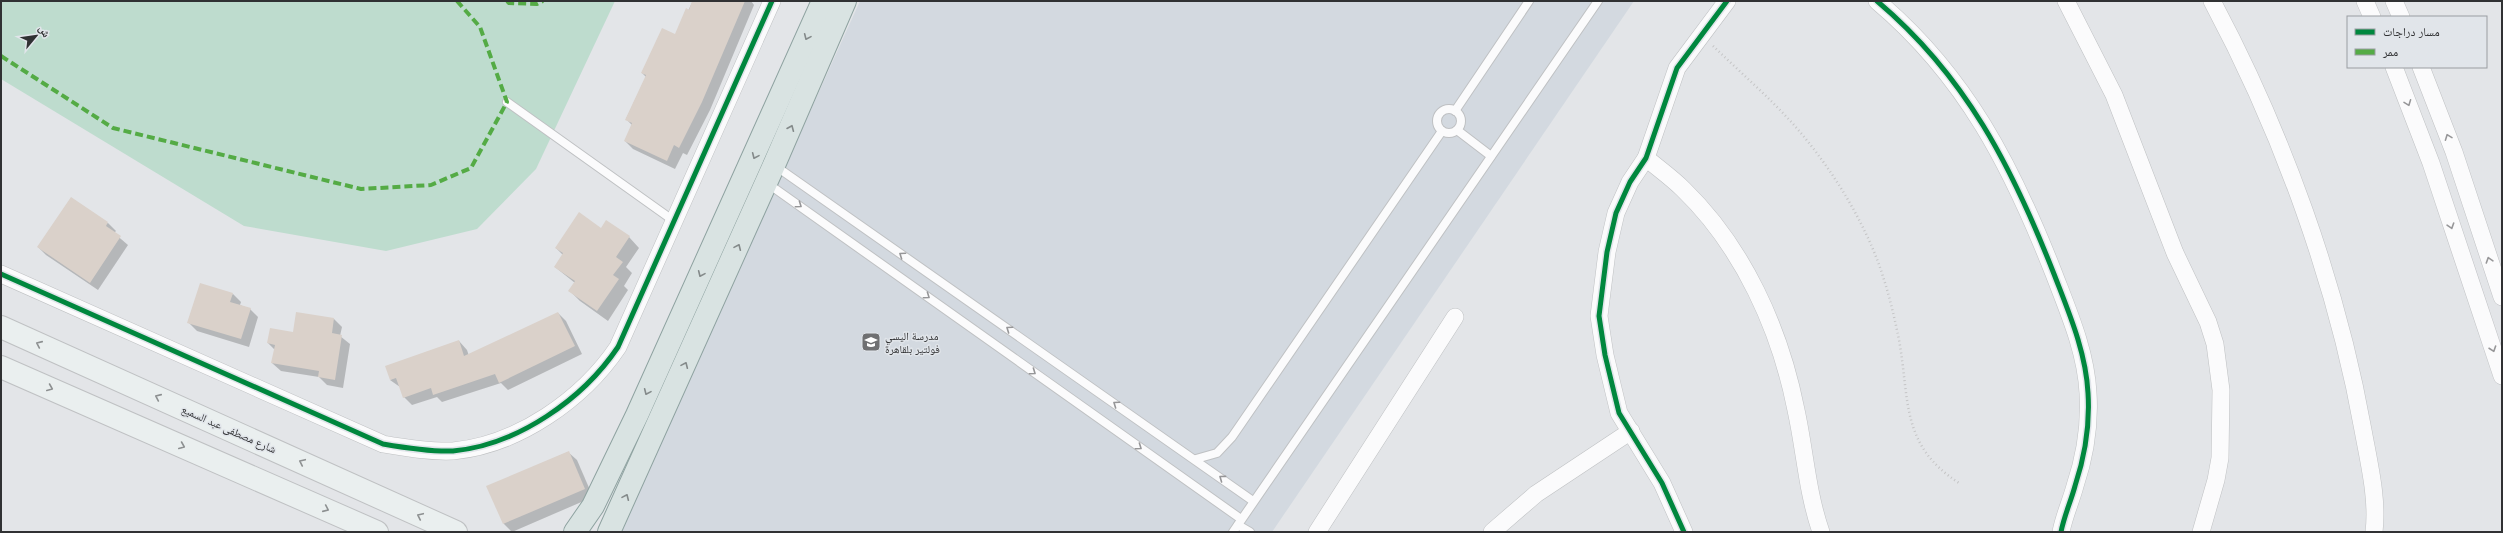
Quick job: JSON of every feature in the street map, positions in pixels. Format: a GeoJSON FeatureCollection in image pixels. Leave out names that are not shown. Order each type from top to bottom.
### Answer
{"type":"FeatureCollection","features":[{"type":"Feature","properties":{"kind":"main road"},"geometry":{"type":"LineString","coordinates":[[575,532],[593,506],[637,415],[823,1]]}},
{"type":"Feature","properties":{"kind":"main road"},"geometry":{"type":"LineString","coordinates":[[609,532],[770,174],[845,1]]}},
{"type":"Feature","properties":{"kind":"street"},"geometry":{"type":"LineString","coordinates":[[1,274],[383,444],[416,449],[453,451],[488,443],[520,431],[555,411],[583,390],[603,370],[618,347],[772,1]]}},
{"type":"Feature","properties":{"kind":"street"},"geometry":{"type":"LineString","coordinates":[[1684,532],[1662,483],[1619,413],[1613,393],[1599,316],[1607,252],[1616,213],[1630,182],[1646,158],[1677,68],[1727,1]]}},
{"type":"Feature","properties":{"kind":"street"},"geometry":{"type":"LineString","coordinates":[[1877,1],[1904,24],[1940,62],[1971,104],[2019,192],[2039,235],[2077,335],[2088,392],[2088,417],[2082,464],[2061,532]]}},
{"type":"Feature","properties":{"kind":"street"},"geometry":{"type":"LineString","coordinates":[[2066,1],[2114,95],[2175,253],[2208,322],[2215,344],[2221,390],[2220,458],[2216,480],[2201,532]]}},
{"type":"Feature","properties":{"kind":"street"},"geometry":{"type":"LineString","coordinates":[[2212,1],[2267,116],[2325,272],[2338,315],[2360,409],[2374,494],[2374,532]]}},
{"type":"Feature","properties":{"kind":"street"},"geometry":{"type":"LineString","coordinates":[[2365,1],[2372,16]]}},
{"type":"Feature","properties":{"kind":"street"},"geometry":{"type":"LineString","coordinates":[[2394,1],[2401,16]]}},
{"type":"Feature","properties":{"kind":"street"},"geometry":{"type":"LineString","coordinates":[[2394,68],[2431,163],[2502,376]]}},
{"type":"Feature","properties":{"kind":"street"},"geometry":{"type":"LineString","coordinates":[[2421,68],[2454,152],[2502,297]]}},
{"type":"Feature","properties":{"kind":"street"},"geometry":{"type":"LineString","coordinates":[[1646,158],[1683,189],[1709,218],[1742,265],[1763,306],[1788,375],[1797,411],[1810,494],[1821,532]]}},
{"type":"Feature","properties":{"kind":"street"},"geometry":{"type":"LineString","coordinates":[[1317,532],[1455,317]]}},
{"type":"Feature","properties":{"kind":"street","name":"شارع مصطفى عبد السميع"},"geometry":{"type":"LineString","coordinates":[[1,327],[456,532]]}},
{"type":"Feature","properties":{"kind":"street"},"geometry":{"type":"LineString","coordinates":[[1,367],[377,532]]}},
{"type":"Feature","properties":{"kind":"street"},"geometry":{"type":"LineString","coordinates":[[1492,532],[1508,526],[1536,494],[1630,431]]}},
{"type":"Feature","properties":{"kind":"lane"},"geometry":{"type":"LineString","coordinates":[[1455,110],[1529,1]]}},
{"type":"Feature","properties":{"kind":"lane"},"geometry":{"type":"LineString","coordinates":[[1233,532],[1598,1]]}},
{"type":"Feature","properties":{"kind":"lane"},"geometry":{"type":"LineString","coordinates":[[507,102],[674,221]]}},
{"type":"Feature","properties":{"kind":"lane"},"geometry":{"type":"LineString","coordinates":[[1446,109],[1455,110],[1461,118],[1457,130],[1451,133],[1442,131],[1436,123],[1438,114],[1446,109]]}},
{"type":"Feature","properties":{"kind":"lane"},"geometry":{"type":"LineString","coordinates":[[1457,130],[1491,156]]}},
{"type":"Feature","properties":{"kind":"lane"},"geometry":{"type":"LineString","coordinates":[[1196,459],[1217,453],[1232,437],[1442,131]]}},
{"type":"Feature","properties":{"kind":"lane"},"geometry":{"type":"LineString","coordinates":[[770,174],[1196,459],[1253,501]]}},
{"type":"Feature","properties":{"kind":"lane"},"geometry":{"type":"LineString","coordinates":[[770,174],[1240,522],[1250,532]]}},
{"type":"Feature","properties":{"kind":"path"},"geometry":{"type":"LineString","coordinates":[[1702,35],[1793,124],[1812,146],[1850,203],[1868,239],[1892,308],[1899,340],[1907,409],[1912,427],[1930,459],[1938,468],[1959,483]]}},
{"type":"Feature","properties":{"kind":"shaded area"},"geometry":{"type":"Polygon","coordinates":[[[860,1],[1634,1],[1272,532],[620,532],[860,1]]]}},
{"type":"Feature","properties":{"kind":"green space"},"geometry":{"type":"Polygon","coordinates":[[[1,1],[615,1],[536,169],[477,229],[386,251],[244,226],[1,79],[1,1]]]}},
{"type":"Feature","properties":{"kind":"building"},"geometry":{"type":"Polygon","coordinates":[[[692,1],[745,1],[702,102],[679,148],[674,145],[667,161],[624,141],[632,123],[625,120],[646,75],[641,73],[662,28],[675,34],[686,8],[689,10],[692,1]]]}},
{"type":"Feature","properties":{"kind":"building"},"geometry":{"type":"Polygon","coordinates":[[[71,197],[108,222],[106,226],[121,236],[90,283],[37,247],[71,197]]]}},
{"type":"Feature","properties":{"kind":"building"},"geometry":{"type":"Polygon","coordinates":[[[579,212],[601,228],[606,220],[630,236],[616,257],[623,262],[613,275],[619,279],[597,311],[568,291],[575,281],[554,267],[563,253],[555,248],[579,212]]]}},
{"type":"Feature","properties":{"kind":"building"},"geometry":{"type":"Polygon","coordinates":[[[200,283],[233,293],[230,302],[251,308],[241,339],[187,323],[200,283]]]}},
{"type":"Feature","properties":{"kind":"building"},"geometry":{"type":"Polygon","coordinates":[[[296,312],[334,318],[332,333],[342,335],[335,380],[318,377],[319,371],[271,363],[275,345],[267,343],[270,328],[293,332],[296,312]]]}},
{"type":"Feature","properties":{"kind":"building"},"geometry":{"type":"Polygon","coordinates":[[[558,312],[575,346],[499,383],[495,374],[433,395],[431,388],[403,398],[396,378],[390,380],[385,366],[459,340],[464,356],[558,312]]]}},
{"type":"Feature","properties":{"kind":"building"},"geometry":{"type":"Polygon","coordinates":[[[569,451],[585,489],[503,524],[486,486],[569,451]]]}},
{"type":"Feature","properties":{"kind":"marked path"},"geometry":{"type":"LineString","coordinates":[[1,56],[113,128],[361,189],[431,185],[471,168],[507,102],[480,27],[457,1]]}},
{"type":"Feature","properties":{"kind":"marked path"},"geometry":{"type":"LineString","coordinates":[[507,1],[509,3],[537,4],[543,1]]}},
{"type":"Feature","properties":{"kind":"cycle path"},"geometry":{"type":"LineString","coordinates":[[1,274],[383,444],[427,450],[453,451],[477,447],[501,440],[525,429],[568,401],[604,366],[618,347],[772,1]]}},
{"type":"Feature","properties":{"kind":"cycle path"},"geometry":{"type":"LineString","coordinates":[[1684,532],[1662,483],[1619,413],[1605,355],[1599,316],[1607,252],[1616,213],[1630,182],[1646,158],[1677,68],[1727,1]]}},
{"type":"Feature","properties":{"kind":"cycle path"},"geometry":{"type":"LineString","coordinates":[[1877,1],[1908,30],[1936,60],[1961,92],[1983,126],[2003,160],[2021,197],[2071,318],[2087,378],[2088,416],[2082,463],[2061,532]]}},
{"type":"Feature","properties":{"kind":"place","name":"مدرسة اليسي فولتير بلقاهرة"},"geometry":{"type":"Point","coordinates":[871,342]}}]}
